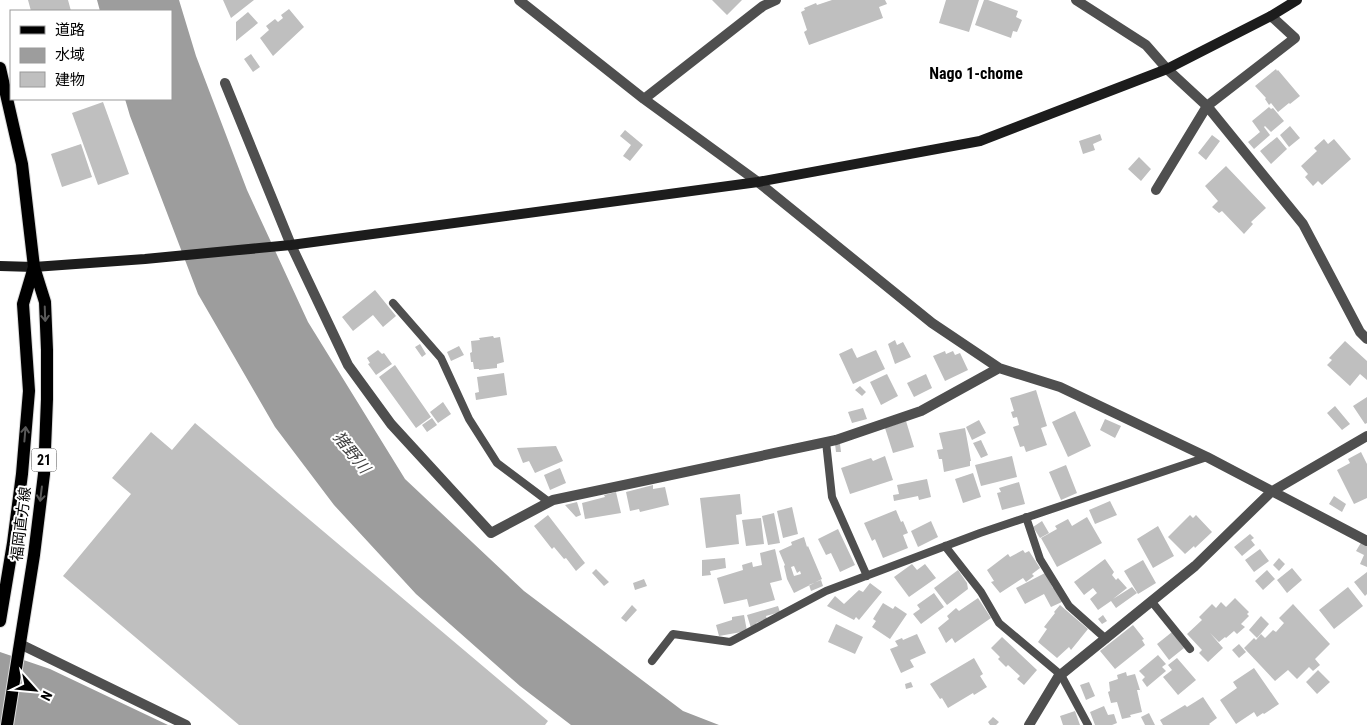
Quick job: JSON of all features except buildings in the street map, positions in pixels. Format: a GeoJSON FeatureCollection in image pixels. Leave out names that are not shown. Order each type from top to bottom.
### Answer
{"type":"FeatureCollection","features":[{"type":"Feature","properties":{"kind":"main road","name":"福岡直方線"},"geometry":{"type":"LineString","coordinates":[[0,68],[22,164],[34,267],[45,302],[47,399],[44,474],[34,555],[8,725]]}},
{"type":"Feature","properties":{"kind":"main road","name":"福岡直方線"},"geometry":{"type":"LineString","coordinates":[[0,621],[22,474],[29,390],[23,304],[34,267]]}},
{"type":"Feature","properties":{"kind":"street"},"geometry":{"type":"LineString","coordinates":[[520,0],[644,99],[758,182],[932,323],[999,368],[1060,387],[1207,458],[1367,541]]}},
{"type":"Feature","properties":{"kind":"street"},"geometry":{"type":"LineString","coordinates":[[644,99],[763,6],[776,0]]}},
{"type":"Feature","properties":{"kind":"street"},"geometry":{"type":"LineString","coordinates":[[1076,0],[1146,45],[1167,69],[1207,106],[1303,224],[1360,332],[1367,339]]}},
{"type":"Feature","properties":{"kind":"street"},"geometry":{"type":"LineString","coordinates":[[0,266],[34,267],[145,259],[291,245],[758,182],[980,141],[1167,69],[1271,16],[1297,0]]}},
{"type":"Feature","properties":{"kind":"street"},"geometry":{"type":"LineString","coordinates":[[1156,190],[1207,106],[1294,38],[1271,16]]}},
{"type":"Feature","properties":{"kind":"street"},"geometry":{"type":"LineString","coordinates":[[225,83],[291,245],[348,366],[391,424],[491,533],[553,500],[836,440],[921,411],[999,368]]}},
{"type":"Feature","properties":{"kind":"street"},"geometry":{"type":"LineString","coordinates":[[1028,725],[1061,675],[1195,566],[1271,492],[1367,436]]}},
{"type":"Feature","properties":{"kind":"street"},"geometry":{"type":"LineString","coordinates":[[19,648],[186,725]]}},
{"type":"Feature","properties":{"kind":"lane"},"geometry":{"type":"LineString","coordinates":[[393,303],[441,358],[469,419],[497,463],[549,502]]}},
{"type":"Feature","properties":{"kind":"lane"},"geometry":{"type":"LineString","coordinates":[[826,442],[832,497],[867,576]]}},
{"type":"Feature","properties":{"kind":"lane"},"geometry":{"type":"LineString","coordinates":[[652,661],[672,634],[730,642],[826,591],[1026,517],[1207,458]]}},
{"type":"Feature","properties":{"kind":"lane"},"geometry":{"type":"LineString","coordinates":[[1026,517],[1040,559],[1069,606],[1106,639]]}},
{"type":"Feature","properties":{"kind":"lane"},"geometry":{"type":"LineString","coordinates":[[945,546],[981,592],[999,623],[1061,675],[1088,725]]}},
{"type":"Feature","properties":{"kind":"lane"},"geometry":{"type":"LineString","coordinates":[[1152,602],[1190,649]]}},
{"type":"Feature","properties":{"kind":"water","name":"猪野川"},"geometry":{"type":"Polygon","coordinates":[[[97,0],[179,0],[196,56],[247,190],[308,322],[405,479],[524,591],[683,711],[719,725],[571,725],[520,686],[416,594],[334,505],[275,427],[198,294],[130,116],[125,100],[172,100],[172,10],[100,10],[97,0]]]}},
{"type":"Feature","properties":{"kind":"water"},"geometry":{"type":"Polygon","coordinates":[[[0,652],[50,669],[168,725],[0,725],[0,652]]]}},
{"type":"Feature","properties":{"kind":"district","name":"Nago 1-chome"},"geometry":{"type":"Point","coordinates":[976,73]}}]}
